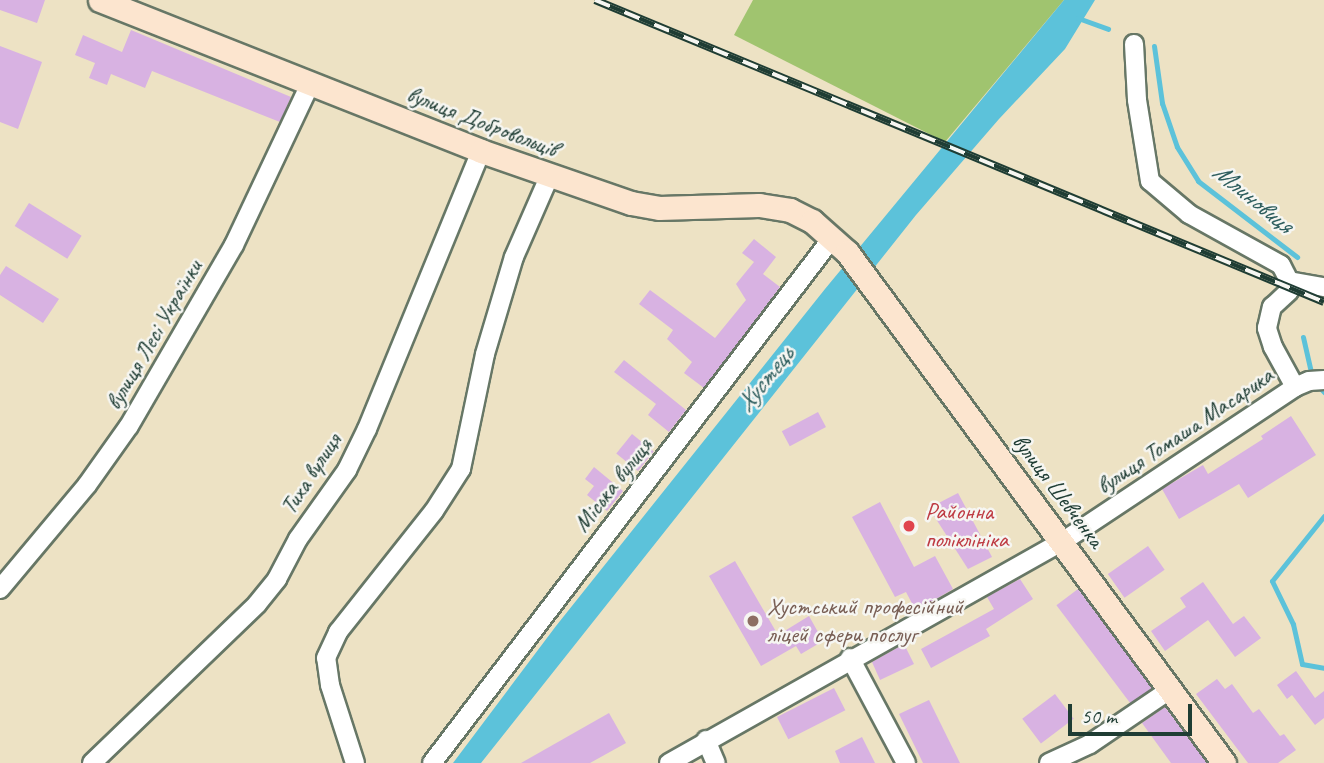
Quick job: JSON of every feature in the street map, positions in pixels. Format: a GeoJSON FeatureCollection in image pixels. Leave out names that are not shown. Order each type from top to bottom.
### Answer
{"type":"FeatureCollection","features":[{"type":"Feature","properties":{"kind":"main road","name":"вулиця Добровольців"},"geometry":{"type":"LineString","coordinates":[[100,0],[549,177],[645,207],[781,207],[801,215],[840,245]]}},
{"type":"Feature","properties":{"kind":"main road","name":"вулиця Шевченка"},"geometry":{"type":"LineString","coordinates":[[840,245],[1224,763]]}},
{"type":"Feature","properties":{"kind":"street"},"geometry":{"type":"LineString","coordinates":[[1134,44],[1137,100],[1150,181],[1189,214],[1281,265],[1289,281],[1324,287]]}},
{"type":"Feature","properties":{"kind":"street","name":"вулиця Лесі Українки"},"geometry":{"type":"LineString","coordinates":[[0,589],[87,485],[130,426],[234,245],[311,82]]}},
{"type":"Feature","properties":{"kind":"street","name":"Тиха вулиця"},"geometry":{"type":"LineString","coordinates":[[92,763],[257,604],[277,579],[298,539],[347,470],[367,429],[481,151]]}},
{"type":"Feature","properties":{"kind":"street"},"geometry":{"type":"LineString","coordinates":[[355,763],[330,685],[326,658],[338,632],[435,511],[461,469],[485,354],[511,268],[549,177]]}},
{"type":"Feature","properties":{"kind":"street","name":"Міська вулиця"},"geometry":{"type":"LineString","coordinates":[[432,763],[840,245]]}},
{"type":"Feature","properties":{"kind":"street","name":"вулиця Томаша Масарика"},"geometry":{"type":"LineString","coordinates":[[668,763],[1062,542],[1309,383],[1278,359],[1267,328],[1272,307],[1289,291],[1289,281]]}},
{"type":"Feature","properties":{"kind":"street"},"geometry":{"type":"LineString","coordinates":[[850,659],[906,763]]}},
{"type":"Feature","properties":{"kind":"street"},"geometry":{"type":"LineString","coordinates":[[1049,763],[1090,744],[1171,689]]}},
{"type":"Feature","properties":{"kind":"street"},"geometry":{"type":"LineString","coordinates":[[706,740],[716,763]]}},
{"type":"Feature","properties":{"kind":"green space"},"geometry":{"type":"Polygon","coordinates":[[[753,0],[1064,0],[945,142],[734,35],[753,0]]]}},
{"type":"Feature","properties":{"kind":"water","name":"Хустець"},"geometry":{"type":"Polygon","coordinates":[[[1064,0],[1095,0],[1065,49],[999,119],[916,215],[481,763],[453,763],[556,626],[825,289],[1064,0]]]}},
{"type":"Feature","properties":{"kind":"building"},"geometry":{"type":"Polygon","coordinates":[[[0,0],[45,0],[37,23],[0,10],[0,0]]]}},
{"type":"Feature","properties":{"kind":"building"},"geometry":{"type":"Polygon","coordinates":[[[131,30],[291,97],[280,122],[152,71],[145,88],[111,74],[107,85],[89,78],[95,63],[75,55],[83,35],[122,52],[131,30]]]}},
{"type":"Feature","properties":{"kind":"building"},"geometry":{"type":"Polygon","coordinates":[[[0,46],[42,62],[18,129],[0,122],[0,46]]]}},
{"type":"Feature","properties":{"kind":"building"},"geometry":{"type":"Polygon","coordinates":[[[29,203],[82,236],[67,259],[15,226],[29,203]]]}},
{"type":"Feature","properties":{"kind":"building"},"geometry":{"type":"Polygon","coordinates":[[[754,239],[776,257],[763,274],[780,287],[704,388],[684,373],[692,362],[667,339],[673,330],[639,304],[650,290],[715,338],[746,300],[736,284],[754,262],[742,253],[754,239]]]}},
{"type":"Feature","properties":{"kind":"building"},"geometry":{"type":"Polygon","coordinates":[[[6,266],[59,299],[43,323],[0,295],[0,275],[6,266]]]}},
{"type":"Feature","properties":{"kind":"building"},"geometry":{"type":"Polygon","coordinates":[[[624,360],[686,410],[669,432],[648,415],[656,404],[614,372],[624,360]]]}},
{"type":"Feature","properties":{"kind":"building"},"geometry":{"type":"Polygon","coordinates":[[[818,412],[826,427],[790,446],[782,431],[818,412]]]}},
{"type":"Feature","properties":{"kind":"building"},"geometry":{"type":"Polygon","coordinates":[[[1291,416],[1316,455],[1248,498],[1239,484],[1179,519],[1162,489],[1203,465],[1208,474],[1263,439],[1261,436],[1291,416]]]}},
{"type":"Feature","properties":{"kind":"building"},"geometry":{"type":"Polygon","coordinates":[[[632,434],[654,452],[638,471],[616,453],[632,434]]]}},
{"type":"Feature","properties":{"kind":"building"},"geometry":{"type":"Polygon","coordinates":[[[594,467],[623,491],[607,511],[587,495],[594,486],[585,479],[594,467]]]}},
{"type":"Feature","properties":{"kind":"building"},"geometry":{"type":"Polygon","coordinates":[[[958,493],[992,557],[968,569],[929,508],[958,493]]]}},
{"type":"Feature","properties":{"kind":"building"},"geometry":{"type":"Polygon","coordinates":[[[880,502],[914,567],[935,556],[953,589],[916,611],[906,592],[895,597],[852,517],[880,502]]]}},
{"type":"Feature","properties":{"kind":"building"},"geometry":{"type":"Polygon","coordinates":[[[1148,546],[1165,570],[1124,598],[1108,574],[1148,546]]]}},
{"type":"Feature","properties":{"kind":"building"},"geometry":{"type":"Polygon","coordinates":[[[735,561],[778,635],[809,616],[823,641],[801,654],[796,646],[761,666],[709,576],[735,561]]]}},
{"type":"Feature","properties":{"kind":"building"},"geometry":{"type":"Polygon","coordinates":[[[1020,579],[1033,599],[986,629],[990,636],[931,668],[921,649],[994,609],[987,597],[1020,579]]]}},
{"type":"Feature","properties":{"kind":"building"},"geometry":{"type":"Polygon","coordinates":[[[1203,582],[1233,624],[1244,616],[1261,638],[1235,657],[1208,620],[1165,651],[1151,631],[1186,607],[1180,598],[1203,582]]]}},
{"type":"Feature","properties":{"kind":"building"},"geometry":{"type":"Polygon","coordinates":[[[1078,589],[1153,688],[1131,704],[1056,605],[1078,589]]]}},
{"type":"Feature","properties":{"kind":"building"},"geometry":{"type":"Polygon","coordinates":[[[904,644],[914,664],[880,680],[872,662],[904,644]]]}},
{"type":"Feature","properties":{"kind":"building"},"geometry":{"type":"Polygon","coordinates":[[[1296,671],[1315,698],[1324,691],[1324,718],[1315,725],[1292,695],[1287,699],[1277,685],[1296,671]]]}},
{"type":"Feature","properties":{"kind":"building"},"geometry":{"type":"Polygon","coordinates":[[[1217,679],[1225,689],[1232,684],[1253,713],[1259,709],[1280,736],[1284,734],[1296,750],[1278,763],[1248,763],[1196,694],[1217,679]]]}},
{"type":"Feature","properties":{"kind":"building"},"geometry":{"type":"Polygon","coordinates":[[[834,688],[845,710],[788,739],[777,717],[834,688]]]}},
{"type":"Feature","properties":{"kind":"building"},"geometry":{"type":"Polygon","coordinates":[[[1055,694],[1074,719],[1041,743],[1022,719],[1055,694]]]}},
{"type":"Feature","properties":{"kind":"building"},"geometry":{"type":"Polygon","coordinates":[[[929,700],[960,763],[923,763],[899,714],[929,700]]]}},
{"type":"Feature","properties":{"kind":"building"},"geometry":{"type":"Polygon","coordinates":[[[1165,707],[1207,763],[1171,763],[1142,723],[1165,707]]]}},
{"type":"Feature","properties":{"kind":"building"},"geometry":{"type":"Polygon","coordinates":[[[609,713],[626,743],[590,763],[521,763],[609,713]]]}},
{"type":"Feature","properties":{"kind":"building"},"geometry":{"type":"Polygon","coordinates":[[[862,737],[875,763],[840,763],[835,751],[862,737]]]}},
{"type":"Feature","properties":{"kind":"waterway","name":"Млиновиця"},"geometry":{"type":"LineString","coordinates":[[1078,18],[1108,29]]}},
{"type":"Feature","properties":{"kind":"waterway","name":"Млиновиця"},"geometry":{"type":"LineString","coordinates":[[1154,46],[1162,103],[1177,147],[1198,181],[1297,257]]}},
{"type":"Feature","properties":{"kind":"waterway","name":"Млиновиця"},"geometry":{"type":"LineString","coordinates":[[1303,337],[1313,381],[1324,392]]}},
{"type":"Feature","properties":{"kind":"waterway","name":"Млиновиця"},"geometry":{"type":"LineString","coordinates":[[1324,516],[1272,581],[1293,624],[1302,664],[1324,668]]}},
{"type":"Feature","properties":{"kind":"railway"},"geometry":{"type":"LineString","coordinates":[[595,0],[1324,302]]}},
{"type":"Feature","properties":{"kind":"place","name":"Районна поліклініка"},"geometry":{"type":"Point","coordinates":[909,526]}},
{"type":"Feature","properties":{"kind":"place","name":"Хустський професійний ліцей сфери послуг"},"geometry":{"type":"Point","coordinates":[753,621]}}]}
